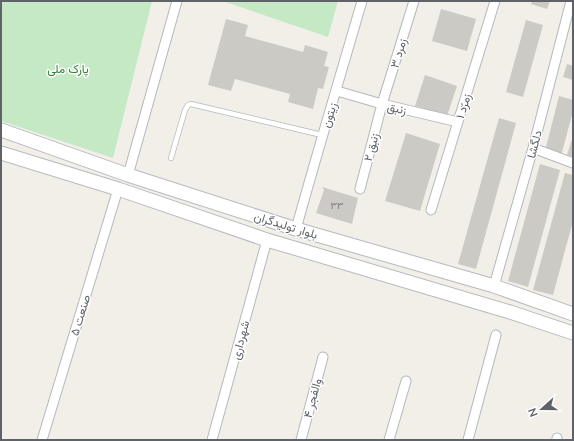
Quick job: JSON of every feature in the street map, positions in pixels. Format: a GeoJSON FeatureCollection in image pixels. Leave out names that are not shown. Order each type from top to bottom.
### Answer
{"type":"FeatureCollection","features":[{"type":"Feature","properties":{"kind":"main road","name":"بلوار تولیدگران"},"geometry":{"type":"LineString","coordinates":[[1,130],[128,175],[296,229],[494,286],[573,314]]}},
{"type":"Feature","properties":{"kind":"main road","name":"بلوار تولیدگران"},"geometry":{"type":"LineString","coordinates":[[1,153],[118,189],[267,240],[510,312],[573,333]]}},
{"type":"Feature","properties":{"kind":"street"},"geometry":{"type":"LineString","coordinates":[[128,175],[177,1]]}},
{"type":"Feature","properties":{"kind":"street","name":"زیتون"},"geometry":{"type":"LineString","coordinates":[[296,229],[362,1]]}},
{"type":"Feature","properties":{"kind":"street","name":"زمرد ۳"},"geometry":{"type":"LineString","coordinates":[[382,104],[414,1]]}},
{"type":"Feature","properties":{"kind":"street","name":"زمرّد ۱"},"geometry":{"type":"LineString","coordinates":[[431,210],[495,1]]}},
{"type":"Feature","properties":{"kind":"street","name":"دلگشا"},"geometry":{"type":"LineString","coordinates":[[494,286],[533,148],[571,1]]}},
{"type":"Feature","properties":{"kind":"street","name":"زنبق"},"geometry":{"type":"LineString","coordinates":[[337,91],[382,104],[458,122]]}},
{"type":"Feature","properties":{"kind":"street","name":"زنبق ۲"},"geometry":{"type":"LineString","coordinates":[[360,189],[382,104]]}},
{"type":"Feature","properties":{"kind":"street"},"geometry":{"type":"LineString","coordinates":[[533,148],[573,163]]}},
{"type":"Feature","properties":{"kind":"street","name":"صنعت ۵"},"geometry":{"type":"LineString","coordinates":[[42,440],[118,189]]}},
{"type":"Feature","properties":{"kind":"street","name":"شهرداری"},"geometry":{"type":"LineString","coordinates":[[212,440],[267,240]]}},
{"type":"Feature","properties":{"kind":"street"},"geometry":{"type":"LineString","coordinates":[[468,440],[496,335]]}},
{"type":"Feature","properties":{"kind":"street","name":"والفجر ۴"},"geometry":{"type":"LineString","coordinates":[[301,440],[323,357]]}},
{"type":"Feature","properties":{"kind":"street"},"geometry":{"type":"LineString","coordinates":[[389,440],[406,381]]}},
{"type":"Feature","properties":{"kind":"lane"},"geometry":{"type":"LineString","coordinates":[[171,158],[185,110],[188,105],[191,104],[322,135]]}},
{"type":"Feature","properties":{"kind":"green space","name":"پارک ملی"},"geometry":{"type":"Polygon","coordinates":[[[1,1],[152,1],[113,158],[1,121],[1,1]]]}},
{"type":"Feature","properties":{"kind":"green space"},"geometry":{"type":"Polygon","coordinates":[[[223,1],[338,1],[328,37],[223,1]]]}},
{"type":"Feature","properties":{"kind":"building"},"geometry":{"type":"Polygon","coordinates":[[[532,1],[550,1],[547,9],[531,4],[532,1]]]}},
{"type":"Feature","properties":{"kind":"building"},"geometry":{"type":"Polygon","coordinates":[[[441,9],[476,19],[467,51],[432,41],[441,9]]]}},
{"type":"Feature","properties":{"kind":"building"},"geometry":{"type":"Polygon","coordinates":[[[226,19],[248,25],[245,36],[303,52],[305,45],[328,52],[324,66],[329,67],[323,89],[318,88],[313,109],[288,102],[290,94],[235,79],[231,91],[208,85],[226,19]]]}},
{"type":"Feature","properties":{"kind":"building"},"geometry":{"type":"Polygon","coordinates":[[[526,20],[543,25],[523,97],[506,92],[526,20]]]}},
{"type":"Feature","properties":{"kind":"building"},"geometry":{"type":"Polygon","coordinates":[[[567,64],[573,66],[573,80],[563,77],[567,64]]]}},
{"type":"Feature","properties":{"kind":"building"},"geometry":{"type":"Polygon","coordinates":[[[425,75],[457,86],[447,116],[415,106],[425,75]]]}},
{"type":"Feature","properties":{"kind":"building"},"geometry":{"type":"Polygon","coordinates":[[[559,96],[573,100],[573,111],[561,156],[545,151],[559,96]]]}},
{"type":"Feature","properties":{"kind":"building"},"geometry":{"type":"Polygon","coordinates":[[[499,118],[516,123],[476,269],[458,264],[499,118]]]}},
{"type":"Feature","properties":{"kind":"building"},"geometry":{"type":"Polygon","coordinates":[[[406,133],[440,144],[420,211],[385,201],[406,133]]]}},
{"type":"Feature","properties":{"kind":"building"},"geometry":{"type":"Polygon","coordinates":[[[573,136],[573,157],[567,155],[573,136]]]}},
{"type":"Feature","properties":{"kind":"building"},"geometry":{"type":"Polygon","coordinates":[[[540,164],[560,170],[528,287],[508,281],[540,164]]]}},
{"type":"Feature","properties":{"kind":"building"},"geometry":{"type":"Polygon","coordinates":[[[565,173],[573,175],[573,221],[553,295],[533,290],[565,173]]]}},
{"type":"Feature","properties":{"kind":"building"},"geometry":{"type":"Polygon","coordinates":[[[322,187],[358,198],[352,224],[316,213],[324,190],[322,187]]]}}]}
